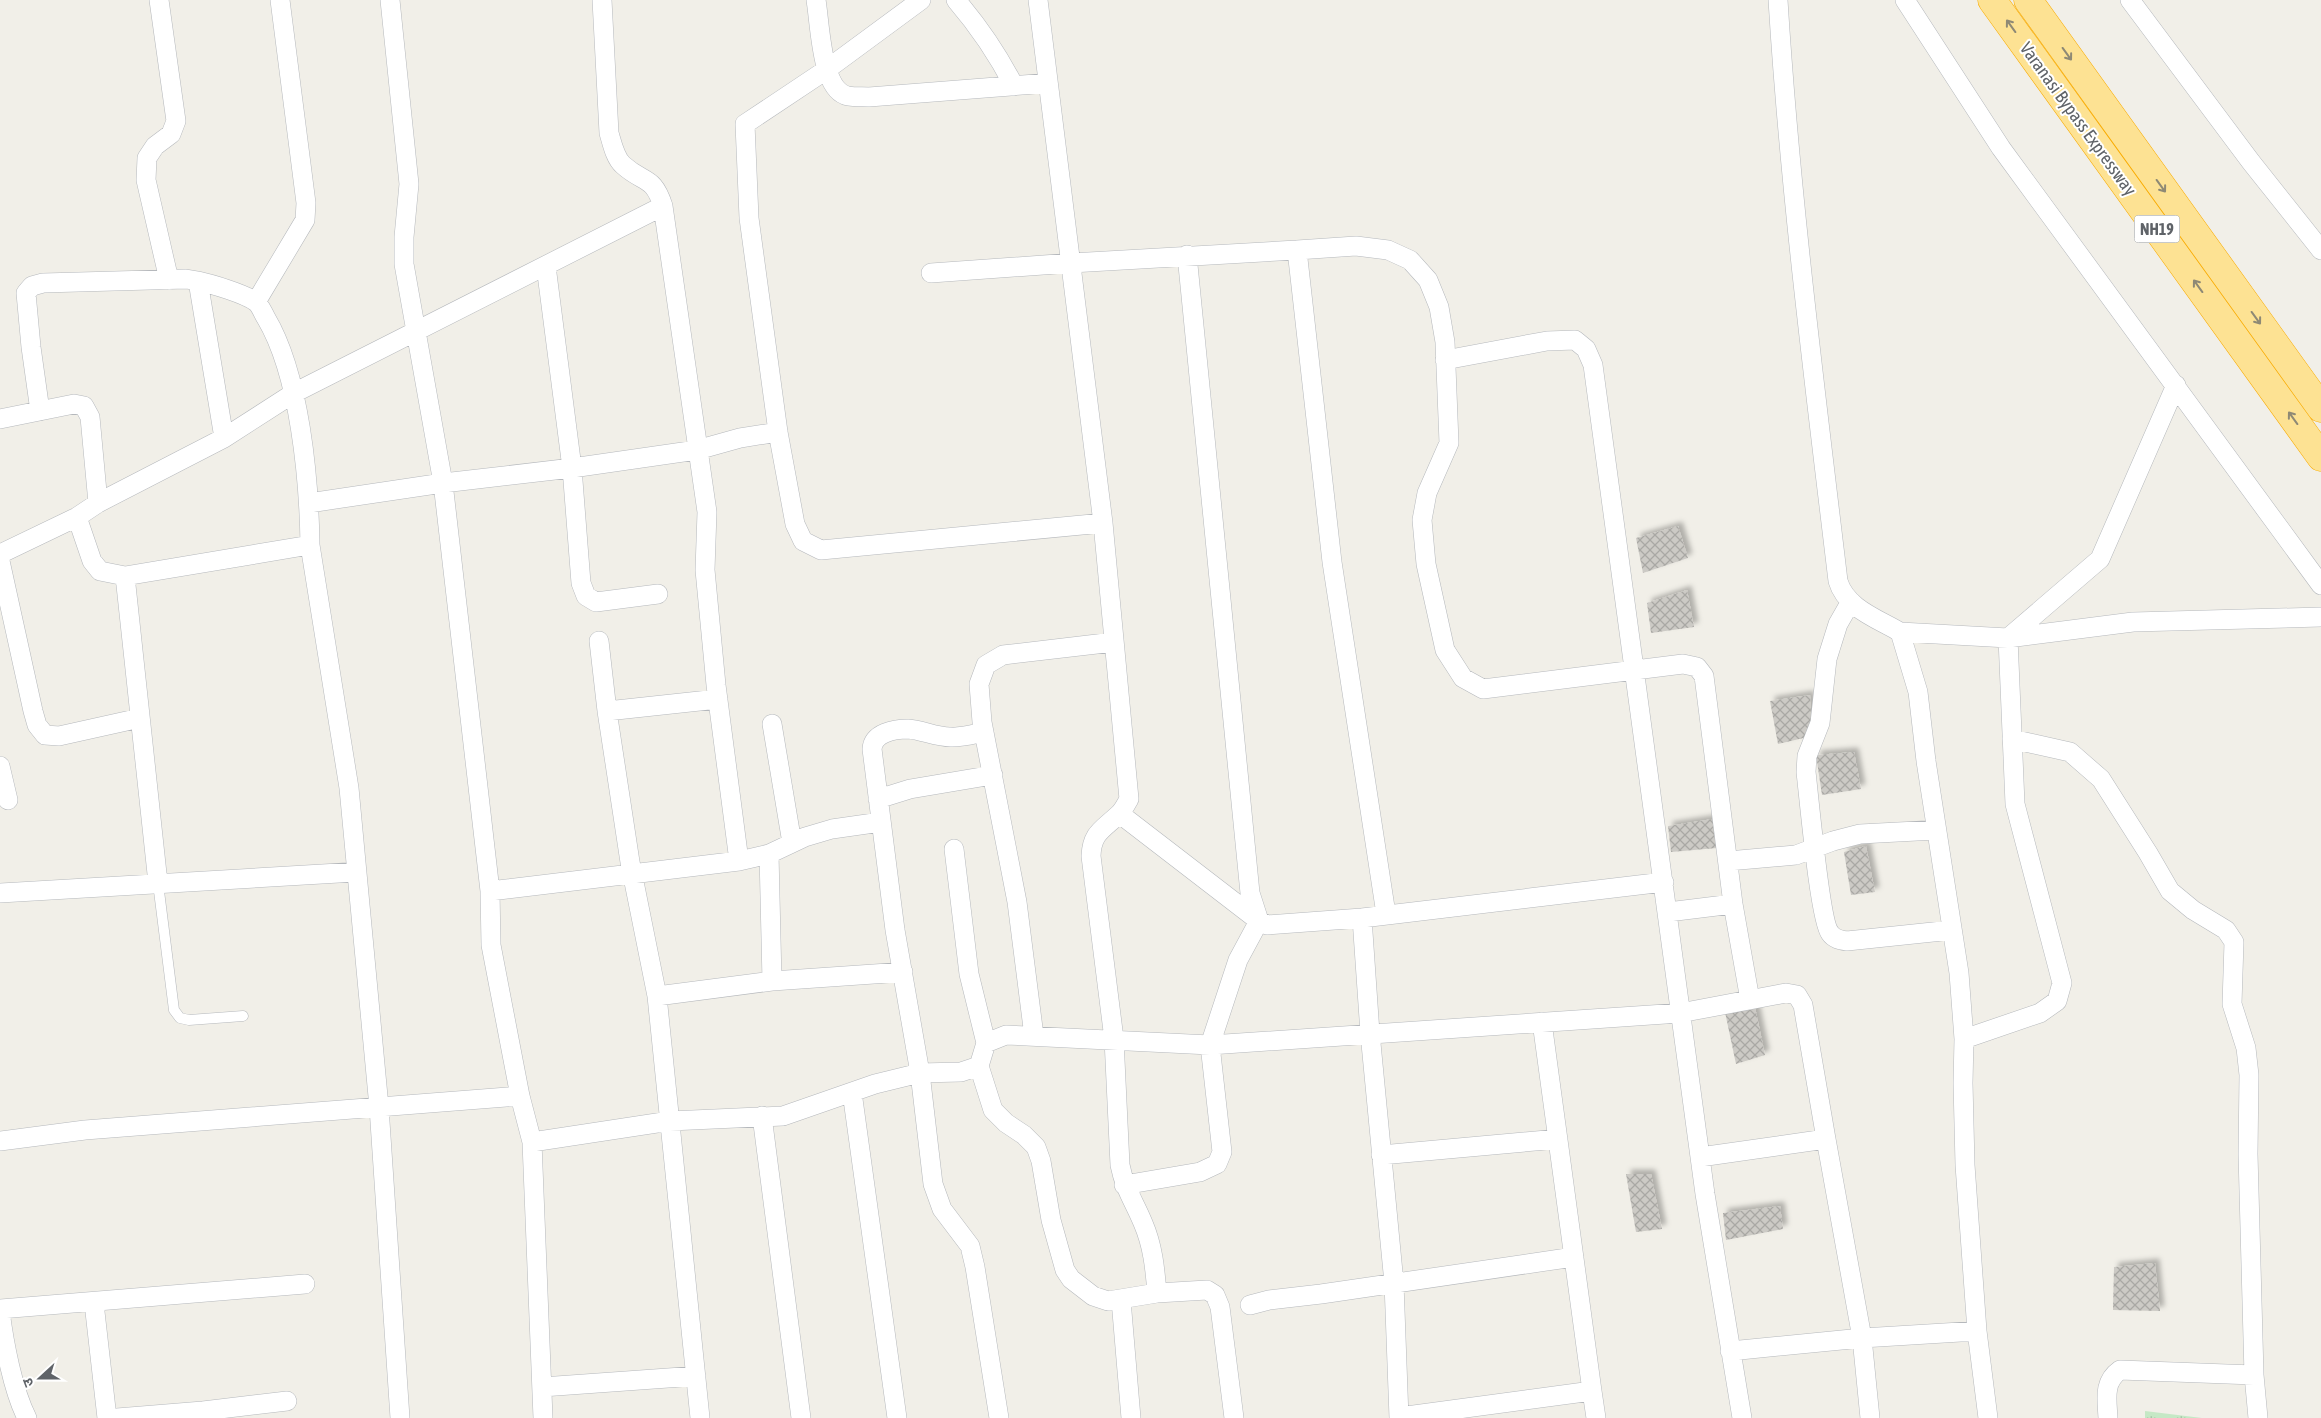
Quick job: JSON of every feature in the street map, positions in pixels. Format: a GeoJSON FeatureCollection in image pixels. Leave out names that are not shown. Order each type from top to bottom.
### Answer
{"type":"FeatureCollection","features":[{"type":"Feature","properties":{"kind":"highway","name":"Varanasi Bypass Expressway"},"geometry":{"type":"LineString","coordinates":[[1992,0],[2321,457]]}},
{"type":"Feature","properties":{"kind":"highway","name":"Varanasi Bypass Expressway"},"geometry":{"type":"LineString","coordinates":[[2028,0],[2321,408]]}},
{"type":"Feature","properties":{"kind":"street"},"geometry":{"type":"LineString","coordinates":[[159,0],[176,121],[171,134],[155,146],[147,158],[146,180],[169,280]]}},
{"type":"Feature","properties":{"kind":"street"},"geometry":{"type":"LineString","coordinates":[[256,302],[305,220],[306,203],[280,0]]}},
{"type":"Feature","properties":{"kind":"street"},"geometry":{"type":"LineString","coordinates":[[390,0],[409,184],[404,237],[404,264],[443,483],[490,891],[491,945],[520,1096],[532,1142],[543,1418]]}},
{"type":"Feature","properties":{"kind":"street"},"geometry":{"type":"LineString","coordinates":[[602,0],[609,133],[615,152],[622,165],[652,182],[658,190],[663,206],[707,512],[705,570],[718,699],[739,861]]}},
{"type":"Feature","properties":{"kind":"street"},"geometry":{"type":"LineString","coordinates":[[816,0],[826,70],[837,90],[846,96],[1048,83]]}},
{"type":"Feature","properties":{"kind":"street"},"geometry":{"type":"LineString","coordinates":[[921,0],[826,70],[745,124],[749,218],[778,432],[795,524],[803,541],[821,550],[1103,523]]}},
{"type":"Feature","properties":{"kind":"street"},"geometry":{"type":"LineString","coordinates":[[956,0],[982,30],[1014,86]]}},
{"type":"Feature","properties":{"kind":"street"},"geometry":{"type":"LineString","coordinates":[[1038,0],[1103,523],[1129,799],[1120,814],[1101,829],[1092,842],[1091,856],[1114,1039],[1120,1165],[1124,1185],[1144,1224],[1154,1256],[1157,1292]]}},
{"type":"Feature","properties":{"kind":"street"},"geometry":{"type":"LineString","coordinates":[[1778,0],[1783,78],[1812,360],[1838,581],[1842,593],[1850,603],[1900,632],[2008,638],[2133,622],[2321,618]]}},
{"type":"Feature","properties":{"kind":"street"},"geometry":{"type":"LineString","coordinates":[[1905,0],[2001,148],[2321,585]]}},
{"type":"Feature","properties":{"kind":"street"},"geometry":{"type":"LineString","coordinates":[[2130,0],[2251,162],[2321,250]]}},
{"type":"Feature","properties":{"kind":"street"},"geometry":{"type":"LineString","coordinates":[[0,554],[77,517],[98,503],[224,438],[294,393],[663,206]]}},
{"type":"Feature","properties":{"kind":"street"},"geometry":{"type":"LineString","coordinates":[[931,273],[1356,246],[1388,250],[1410,260],[1428,280],[1439,307],[1445,360],[1449,443],[1427,493],[1422,520],[1426,564],[1445,650],[1463,678],[1483,689],[1633,672],[1683,664],[1697,667],[1704,676],[1728,862],[1750,1000]]}},
{"type":"Feature","properties":{"kind":"street"},"geometry":{"type":"LineString","coordinates":[[1297,250],[1332,562],[1386,914]]}},
{"type":"Feature","properties":{"kind":"street"},"geometry":{"type":"LineString","coordinates":[[1124,1185],[1200,1172],[1217,1164],[1222,1152],[1210,1045],[1238,960],[1259,922],[1250,893],[1187,256]]}},
{"type":"Feature","properties":{"kind":"street"},"geometry":{"type":"LineString","coordinates":[[546,266],[572,468],[581,583],[586,596],[596,602],[658,594]]}},
{"type":"Feature","properties":{"kind":"street"},"geometry":{"type":"LineString","coordinates":[[198,281],[224,438]]}},
{"type":"Feature","properties":{"kind":"street"},"geometry":{"type":"LineString","coordinates":[[40,411],[27,310],[26,293],[32,286],[44,283],[198,281],[216,285],[256,302],[273,330],[294,393],[309,503],[310,545],[349,788],[379,1108],[400,1418]]}},
{"type":"Feature","properties":{"kind":"street"},"geometry":{"type":"LineString","coordinates":[[1445,360],[1547,341],[1575,340],[1586,348],[1593,365],[1700,1157],[1742,1418]]}},
{"type":"Feature","properties":{"kind":"street"},"geometry":{"type":"LineString","coordinates":[[2008,638],[2100,559],[2176,385]]}},
{"type":"Feature","properties":{"kind":"street"},"geometry":{"type":"LineString","coordinates":[[0,418],[74,404],[84,406],[90,416],[98,503]]}},
{"type":"Feature","properties":{"kind":"street"},"geometry":{"type":"LineString","coordinates":[[309,503],[443,483],[572,468],[697,450],[740,438],[778,432]]}},
{"type":"Feature","properties":{"kind":"street"},"geometry":{"type":"LineString","coordinates":[[77,517],[92,561],[100,571],[125,576],[310,545]]}},
{"type":"Feature","properties":{"kind":"street"},"geometry":{"type":"LineString","coordinates":[[0,561],[33,711],[37,725],[45,734],[59,736],[140,718]]}},
{"type":"Feature","properties":{"kind":"street"},"geometry":{"type":"LineString","coordinates":[[125,576],[158,884]]}},
{"type":"Feature","properties":{"kind":"street"},"geometry":{"type":"LineString","coordinates":[[1850,603],[1838,624],[1827,659],[1820,722],[1807,756],[1806,772],[1823,909],[1828,932],[1835,939],[1847,942],[1952,930]]}},
{"type":"Feature","properties":{"kind":"street"},"geometry":{"type":"LineString","coordinates":[[1900,632],[1918,692],[1936,830],[1959,973],[1964,1039],[1965,1165],[1977,1331],[1988,1418]]}},
{"type":"Feature","properties":{"kind":"street"},"geometry":{"type":"LineString","coordinates":[[1964,1039],[2040,1013],[2057,1000],[2062,983],[2014,804],[2008,638]]}},
{"type":"Feature","properties":{"kind":"street"},"geometry":{"type":"LineString","coordinates":[[599,641],[606,711],[656,996],[700,1418]]}},
{"type":"Feature","properties":{"kind":"street"},"geometry":{"type":"LineString","coordinates":[[1034,1036],[1017,902],[984,732],[979,684],[986,665],[1003,656],[1114,642]]}},
{"type":"Feature","properties":{"kind":"street"},"geometry":{"type":"LineString","coordinates":[[606,711],[718,699]]}},
{"type":"Feature","properties":{"kind":"street"},"geometry":{"type":"LineString","coordinates":[[772,724],[792,843]]}},
{"type":"Feature","properties":{"kind":"street"},"geometry":{"type":"LineString","coordinates":[[984,732],[952,738],[908,729],[877,736],[872,742],[872,749],[902,972],[920,1073],[933,1184],[942,1209],[970,1246],[999,1418]]}},
{"type":"Feature","properties":{"kind":"street"},"geometry":{"type":"LineString","coordinates":[[2012,739],[2070,752],[2089,768],[2101,779],[2170,891],[2193,910],[2226,930],[2234,942],[2232,1004],[2246,1048],[2248,1074],[2248,1154],[2254,1375],[2258,1418]]}},
{"type":"Feature","properties":{"kind":"street"},"geometry":{"type":"LineString","coordinates":[[0,766],[8,800]]}},
{"type":"Feature","properties":{"kind":"street"},"geometry":{"type":"LineString","coordinates":[[878,799],[910,789],[993,775]]}},
{"type":"Feature","properties":{"kind":"street"},"geometry":{"type":"LineString","coordinates":[[1120,814],[1259,922],[1267,925],[1362,918],[1664,882]]}},
{"type":"Feature","properties":{"kind":"street"},"geometry":{"type":"LineString","coordinates":[[490,891],[739,861],[769,854],[805,837],[832,829],[881,822]]}},
{"type":"Feature","properties":{"kind":"street"},"geometry":{"type":"LineString","coordinates":[[1728,862],[1796,856],[1832,841],[1860,834],[1936,830]]}},
{"type":"Feature","properties":{"kind":"street"},"geometry":{"type":"LineString","coordinates":[[954,849],[969,974],[986,1043],[979,1066],[993,1110],[1036,1147],[1041,1161],[1052,1220],[1065,1270],[1071,1280],[1093,1296],[1108,1301],[1157,1292],[1207,1290],[1215,1295],[1220,1307],[1234,1418]]}},
{"type":"Feature","properties":{"kind":"street"},"geometry":{"type":"LineString","coordinates":[[769,854],[772,982]]}},
{"type":"Feature","properties":{"kind":"street"},"geometry":{"type":"LineString","coordinates":[[0,893],[356,872]]}},
{"type":"Feature","properties":{"kind":"street"},"geometry":{"type":"LineString","coordinates":[[1668,912],[1734,904]]}},
{"type":"Feature","properties":{"kind":"street"},"geometry":{"type":"LineString","coordinates":[[1362,918],[1370,1033],[1394,1283],[1399,1418],[1487,1412],[1592,1391]]}},
{"type":"Feature","properties":{"kind":"street"},"geometry":{"type":"LineString","coordinates":[[656,996],[772,982],[902,972]]}},
{"type":"Feature","properties":{"kind":"street"},"geometry":{"type":"LineString","coordinates":[[986,1043],[1006,1035],[1210,1045],[1680,1013],[1786,993],[1798,995],[1803,1005],[1862,1338],[1870,1418]]}},
{"type":"Feature","properties":{"kind":"street"},"geometry":{"type":"LineString","coordinates":[[1542,1022],[1596,1418]]}},
{"type":"Feature","properties":{"kind":"street"},"geometry":{"type":"LineString","coordinates":[[532,1142],[670,1121],[783,1116],[875,1084],[920,1073],[961,1072],[979,1066]]}},
{"type":"Feature","properties":{"kind":"street"},"geometry":{"type":"LineString","coordinates":[[852,1092],[897,1418]]}},
{"type":"Feature","properties":{"kind":"street"},"geometry":{"type":"LineString","coordinates":[[0,1141],[95,1130],[520,1096]]}},
{"type":"Feature","properties":{"kind":"street"},"geometry":{"type":"LineString","coordinates":[[762,1116],[801,1418]]}},
{"type":"Feature","properties":{"kind":"street"},"geometry":{"type":"LineString","coordinates":[[1700,1157],[1826,1138]]}},
{"type":"Feature","properties":{"kind":"street"},"geometry":{"type":"LineString","coordinates":[[1381,1155],[1558,1139]]}},
{"type":"Feature","properties":{"kind":"street"},"geometry":{"type":"LineString","coordinates":[[1250,1306],[1277,1298],[1574,1257]]}},
{"type":"Feature","properties":{"kind":"street"},"geometry":{"type":"LineString","coordinates":[[27,1418],[20,1405],[5,1360],[0,1310],[304,1284]]}},
{"type":"Feature","properties":{"kind":"street"},"geometry":{"type":"LineString","coordinates":[[1121,1300],[1131,1418]]}},
{"type":"Feature","properties":{"kind":"street"},"geometry":{"type":"LineString","coordinates":[[94,1303],[107,1418]]}},
{"type":"Feature","properties":{"kind":"street"},"geometry":{"type":"LineString","coordinates":[[1730,1351],[1862,1338],[1977,1331]]}},
{"type":"Feature","properties":{"kind":"street"},"geometry":{"type":"LineString","coordinates":[[2108,1418],[2106,1389],[2112,1376],[2120,1370],[2254,1375]]}},
{"type":"Feature","properties":{"kind":"street"},"geometry":{"type":"LineString","coordinates":[[542,1386],[696,1376]]}},
{"type":"Feature","properties":{"kind":"street"},"geometry":{"type":"LineString","coordinates":[[117,1418],[203,1411],[287,1401]]}},
{"type":"Feature","properties":{"kind":"lane"},"geometry":{"type":"LineString","coordinates":[[158,884],[174,1010],[180,1018],[189,1020],[243,1016]]}},
{"type":"Feature","properties":{"kind":"green space"},"geometry":{"type":"Polygon","coordinates":[[[2145,1411],[2202,1418],[2145,1418],[2145,1411]]]}},
{"type":"Feature","properties":{"kind":"building"},"geometry":{"type":"Polygon","coordinates":[[[1678,526],[1688,558],[1643,573],[1636,538],[1678,526]]]}},
{"type":"Feature","properties":{"kind":"building"},"geometry":{"type":"Polygon","coordinates":[[[1687,590],[1694,627],[1651,633],[1647,603],[1687,590]]]}},
{"type":"Feature","properties":{"kind":"building"},"geometry":{"type":"Polygon","coordinates":[[[1810,695],[1812,736],[1778,744],[1770,701],[1810,695]]]}},
{"type":"Feature","properties":{"kind":"building"},"geometry":{"type":"Polygon","coordinates":[[[1854,752],[1861,789],[1822,795],[1816,755],[1854,752]]]}},
{"type":"Feature","properties":{"kind":"building"},"geometry":{"type":"Polygon","coordinates":[[[1713,819],[1717,848],[1671,852],[1668,826],[1713,819]]]}},
{"type":"Feature","properties":{"kind":"building"},"geometry":{"type":"Polygon","coordinates":[[[1866,846],[1875,892],[1851,895],[1844,852],[1866,846]]]}},
{"type":"Feature","properties":{"kind":"building"},"geometry":{"type":"Polygon","coordinates":[[[1755,1007],[1765,1055],[1736,1064],[1725,1012],[1755,1007]]]}},
{"type":"Feature","properties":{"kind":"building"},"geometry":{"type":"Polygon","coordinates":[[[1626,1174],[1651,1174],[1662,1229],[1636,1232],[1626,1174]]]}},
{"type":"Feature","properties":{"kind":"building"},"geometry":{"type":"Polygon","coordinates":[[[1780,1206],[1783,1229],[1726,1240],[1723,1213],[1780,1206]]]}},
{"type":"Feature","properties":{"kind":"building"},"geometry":{"type":"Polygon","coordinates":[[[2155,1263],[2160,1311],[2113,1310],[2114,1267],[2155,1263]]]}}]}
